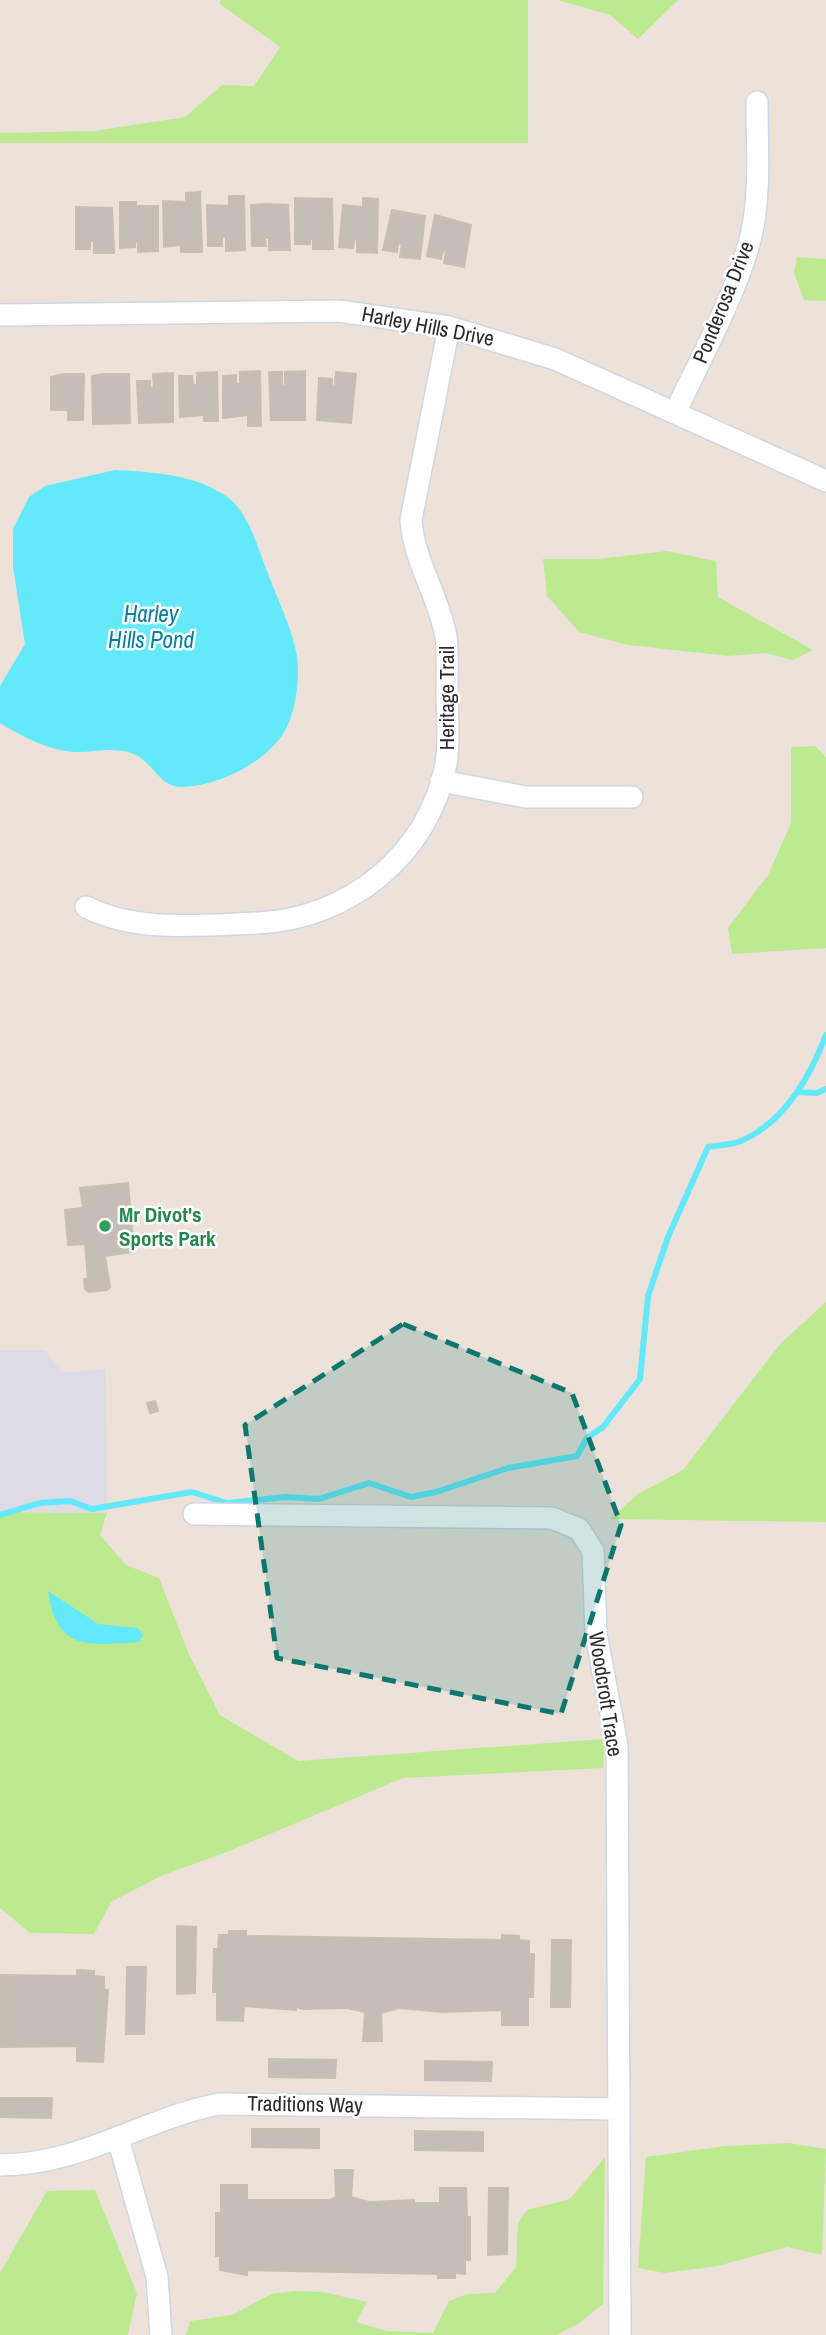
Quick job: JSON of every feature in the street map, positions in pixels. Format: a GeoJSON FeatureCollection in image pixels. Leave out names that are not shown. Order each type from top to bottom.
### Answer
{"type":"FeatureCollection","features":[{"type":"Feature","properties":{"kind":"street","name":"Ponderosa Drive"},"geometry":{"type":"LineString","coordinates":[[675,413],[741,268],[751,237],[757,188],[757,102]]}},
{"type":"Feature","properties":{"kind":"street","name":"Harley Hills Drive"},"geometry":{"type":"LineString","coordinates":[[0,315],[339,311],[449,327],[555,359],[826,481]]}},
{"type":"Feature","properties":{"kind":"street","name":"Heritage Trail"},"geometry":{"type":"LineString","coordinates":[[86,907],[105,917],[134,924],[271,922],[324,910],[368,886],[399,859],[419,831],[441,781],[447,744],[446,639],[415,551],[411,520],[449,327]]}},
{"type":"Feature","properties":{"kind":"street"},"geometry":{"type":"LineString","coordinates":[[441,781],[526,797],[632,797]]}},
{"type":"Feature","properties":{"kind":"street","name":"Woodcroft Trace"},"geometry":{"type":"LineString","coordinates":[[194,1514],[552,1518],[570,1524],[585,1535],[593,1551],[596,1634],[617,1745],[620,2335]]}},
{"type":"Feature","properties":{"kind":"street","name":"Traditions Way"},"geometry":{"type":"LineString","coordinates":[[0,2165],[67,2157],[181,2113],[219,2104],[619,2109]]}},
{"type":"Feature","properties":{"kind":"street"},"geometry":{"type":"LineString","coordinates":[[118,2138],[157,2277],[161,2335]]}},
{"type":"Feature","properties":{"kind":"highlighted area"},"geometry":{"type":"Polygon","coordinates":[[[403,1324],[572,1393],[621,1525],[561,1714],[277,1658],[245,1425],[403,1324]]]}},
{"type":"Feature","properties":{"kind":"shaded area"},"geometry":{"type":"Polygon","coordinates":[[[0,1350],[45,1350],[62,1373],[106,1369],[107,1513],[0,1512],[0,1350]]]}},
{"type":"Feature","properties":{"kind":"green space"},"geometry":{"type":"Polygon","coordinates":[[[221,0],[528,0],[528,143],[0,143],[0,133],[94,131],[185,117],[222,85],[254,86],[280,47],[220,4],[221,0]]]}},
{"type":"Feature","properties":{"kind":"green space"},"geometry":{"type":"Polygon","coordinates":[[[558,0],[678,0],[638,39],[610,15],[558,0]]]}},
{"type":"Feature","properties":{"kind":"green space"},"geometry":{"type":"Polygon","coordinates":[[[797,257],[826,259],[826,301],[804,300],[794,273],[797,257]]]}},
{"type":"Feature","properties":{"kind":"green space"},"geometry":{"type":"Polygon","coordinates":[[[667,551],[716,561],[718,597],[813,650],[793,660],[765,653],[729,656],[628,645],[579,632],[547,596],[543,559],[597,559],[667,551]]]}},
{"type":"Feature","properties":{"kind":"green space"},"geometry":{"type":"Polygon","coordinates":[[[815,746],[826,757],[826,948],[732,954],[728,928],[768,875],[791,823],[791,747],[815,746]]]}},
{"type":"Feature","properties":{"kind":"green space"},"geometry":{"type":"Polygon","coordinates":[[[826,1302],[826,1522],[610,1519],[638,1494],[683,1470],[780,1344],[826,1302]]]}},
{"type":"Feature","properties":{"kind":"green space"},"geometry":{"type":"Polygon","coordinates":[[[0,1512],[107,1513],[100,1535],[126,1565],[159,1578],[188,1652],[220,1715],[298,1761],[605,1739],[603,1768],[403,1778],[227,1852],[163,1875],[111,1902],[94,1934],[30,1933],[0,1908],[0,1512]]]}},
{"type":"Feature","properties":{"kind":"green space"},"geometry":{"type":"Polygon","coordinates":[[[789,2143],[826,2149],[822,2255],[787,2247],[718,2266],[665,2273],[638,2268],[646,2157],[725,2146],[789,2143]]]}},
{"type":"Feature","properties":{"kind":"green space"},"geometry":{"type":"Polygon","coordinates":[[[605,2157],[603,2304],[578,2324],[556,2335],[186,2335],[190,2321],[232,2315],[271,2294],[294,2291],[323,2292],[367,2302],[356,2322],[387,2331],[433,2333],[449,2301],[467,2294],[495,2293],[516,2267],[518,2223],[527,2210],[570,2199],[605,2157]]]}},
{"type":"Feature","properties":{"kind":"green space"},"geometry":{"type":"Polygon","coordinates":[[[95,2190],[137,2293],[128,2335],[0,2335],[0,2273],[47,2191],[95,2190]]]}},
{"type":"Feature","properties":{"kind":"water","name":"Harley Hills Pond"},"geometry":{"type":"Polygon","coordinates":[[[115,470],[185,478],[211,487],[232,501],[251,529],[292,634],[298,675],[294,707],[283,734],[252,764],[210,783],[174,786],[161,778],[145,761],[131,753],[118,750],[59,750],[27,738],[0,723],[0,686],[25,644],[13,567],[13,529],[29,497],[45,486],[115,470]]]}},
{"type":"Feature","properties":{"kind":"water"},"geometry":{"type":"Polygon","coordinates":[[[48,1591],[98,1624],[138,1628],[143,1635],[139,1642],[104,1644],[77,1640],[67,1635],[59,1625],[52,1611],[48,1591]]]}},
{"type":"Feature","properties":{"kind":"building"},"geometry":{"type":"Polygon","coordinates":[[[200,192],[202,252],[181,252],[181,245],[164,247],[163,201],[186,202],[186,193],[200,192]]]}},
{"type":"Feature","properties":{"kind":"building"},"geometry":{"type":"Polygon","coordinates":[[[229,196],[244,196],[245,250],[226,251],[226,237],[222,237],[222,246],[208,246],[207,205],[229,206],[229,196]]]}},
{"type":"Feature","properties":{"kind":"building"},"geometry":{"type":"Polygon","coordinates":[[[295,198],[332,199],[333,249],[313,249],[313,239],[310,239],[310,244],[295,244],[295,198]]]}},
{"type":"Feature","properties":{"kind":"building"},"geometry":{"type":"Polygon","coordinates":[[[363,198],[378,199],[377,253],[357,252],[357,240],[354,239],[353,248],[339,247],[343,205],[363,207],[363,198]]]}},
{"type":"Feature","properties":{"kind":"building"},"geometry":{"type":"Polygon","coordinates":[[[120,202],[136,202],[136,206],[158,206],[158,251],[138,252],[138,242],[135,242],[135,247],[120,248],[120,202]]]}},
{"type":"Feature","properties":{"kind":"building"},"geometry":{"type":"Polygon","coordinates":[[[251,205],[288,205],[290,250],[269,250],[269,238],[265,238],[266,246],[252,246],[251,205]]]}},
{"type":"Feature","properties":{"kind":"building"},"geometry":{"type":"Polygon","coordinates":[[[76,207],[112,208],[114,253],[94,253],[94,241],[90,241],[90,249],[76,249],[76,207]]]}},
{"type":"Feature","properties":{"kind":"building"},"geometry":{"type":"Polygon","coordinates":[[[392,210],[425,216],[420,259],[400,257],[402,244],[398,243],[397,252],[383,250],[392,210]]]}},
{"type":"Feature","properties":{"kind":"building"},"geometry":{"type":"Polygon","coordinates":[[[435,215],[471,225],[464,267],[444,263],[446,251],[443,250],[441,259],[427,256],[435,215]]]}},
{"type":"Feature","properties":{"kind":"building"},"geometry":{"type":"Polygon","coordinates":[[[260,371],[261,426],[248,426],[248,415],[223,418],[223,376],[236,375],[236,384],[240,384],[240,372],[260,371]]]}},
{"type":"Feature","properties":{"kind":"building"},"geometry":{"type":"Polygon","coordinates":[[[305,371],[305,420],[271,420],[269,372],[282,372],[282,386],[285,386],[285,372],[305,371]]]}},
{"type":"Feature","properties":{"kind":"building"},"geometry":{"type":"Polygon","coordinates":[[[217,372],[218,421],[204,421],[204,415],[180,417],[179,376],[192,376],[193,385],[197,385],[197,373],[217,372]]]}},
{"type":"Feature","properties":{"kind":"building"},"geometry":{"type":"Polygon","coordinates":[[[336,372],[356,374],[351,423],[317,420],[319,378],[332,379],[332,386],[335,386],[336,372]]]}},
{"type":"Feature","properties":{"kind":"building"},"geometry":{"type":"Polygon","coordinates":[[[173,373],[173,422],[139,423],[137,381],[150,381],[150,388],[154,388],[153,374],[173,373]]]}},
{"type":"Feature","properties":{"kind":"building"},"geometry":{"type":"Polygon","coordinates":[[[84,374],[83,420],[68,420],[68,410],[51,410],[51,377],[84,374]]]}},
{"type":"Feature","properties":{"kind":"building"},"geometry":{"type":"Polygon","coordinates":[[[129,374],[130,423],[93,424],[92,376],[129,374]]]}},
{"type":"Feature","properties":{"kind":"building"},"geometry":{"type":"Polygon","coordinates":[[[128,1183],[134,1252],[105,1256],[110,1287],[107,1290],[89,1292],[85,1289],[84,1279],[88,1279],[85,1244],[68,1245],[65,1210],[83,1208],[80,1188],[128,1183]]]}},
{"type":"Feature","properties":{"kind":"building"},"geometry":{"type":"Polygon","coordinates":[[[155,1401],[158,1411],[150,1413],[147,1403],[155,1401]]]}},
{"type":"Feature","properties":{"kind":"building"},"geometry":{"type":"Polygon","coordinates":[[[177,1926],[196,1927],[195,1993],[177,1994],[177,1926]]]}},
{"type":"Feature","properties":{"kind":"building"},"geometry":{"type":"Polygon","coordinates":[[[229,1931],[246,1931],[246,1936],[502,1940],[502,1935],[519,1936],[519,1940],[529,1941],[529,1954],[534,1954],[533,1997],[528,1997],[528,2025],[502,2025],[502,2010],[443,2012],[399,2008],[381,2013],[382,2041],[363,2041],[365,2012],[347,2008],[296,2007],[296,2010],[244,2006],[243,2021],[217,2020],[217,1992],[213,1992],[214,1949],[218,1949],[219,1935],[229,1935],[229,1931]]]}},
{"type":"Feature","properties":{"kind":"building"},"geometry":{"type":"Polygon","coordinates":[[[552,1940],[571,1940],[570,2007],[551,2007],[552,1940]]]}},
{"type":"Feature","properties":{"kind":"building"},"geometry":{"type":"Polygon","coordinates":[[[127,1967],[146,1967],[144,2034],[126,2034],[127,1967]]]}},
{"type":"Feature","properties":{"kind":"building"},"geometry":{"type":"Polygon","coordinates":[[[77,1970],[94,1971],[94,1976],[104,1977],[104,1990],[108,1990],[103,2062],[77,2061],[77,2046],[0,2047],[0,1975],[77,1976],[77,1970]]]}},
{"type":"Feature","properties":{"kind":"building"},"geometry":{"type":"Polygon","coordinates":[[[269,2059],[336,2060],[335,2078],[269,2077],[269,2059]]]}},
{"type":"Feature","properties":{"kind":"building"},"geometry":{"type":"Polygon","coordinates":[[[425,2061],[492,2062],[491,2081],[425,2080],[425,2061]]]}},
{"type":"Feature","properties":{"kind":"building"},"geometry":{"type":"Polygon","coordinates":[[[0,2098],[52,2098],[51,2118],[0,2117],[0,2098]]]}},
{"type":"Feature","properties":{"kind":"building"},"geometry":{"type":"Polygon","coordinates":[[[252,2129],[319,2129],[319,2148],[252,2147],[252,2129]]]}},
{"type":"Feature","properties":{"kind":"building"},"geometry":{"type":"Polygon","coordinates":[[[415,2131],[483,2132],[483,2151],[415,2150],[415,2131]]]}},
{"type":"Feature","properties":{"kind":"building"},"geometry":{"type":"Polygon","coordinates":[[[335,2170],[353,2170],[351,2197],[369,2202],[414,2200],[414,2203],[440,2203],[440,2188],[466,2188],[467,2217],[470,2217],[470,2260],[465,2260],[465,2274],[455,2273],[455,2278],[438,2278],[438,2274],[247,2270],[247,2275],[220,2270],[220,2256],[216,2256],[216,2213],[221,2213],[221,2185],[247,2185],[247,2200],[330,2200],[336,2197],[335,2170]]]}},
{"type":"Feature","properties":{"kind":"building"},"geometry":{"type":"Polygon","coordinates":[[[489,2188],[508,2188],[507,2254],[488,2255],[489,2188]]]}},
{"type":"Feature","properties":{"kind":"waterway"},"geometry":{"type":"LineString","coordinates":[[0,1515],[40,1503],[70,1501],[92,1509],[192,1492],[227,1503],[286,1497],[319,1499],[369,1483],[411,1497],[436,1492],[508,1468],[577,1456],[587,1438],[603,1427],[640,1379],[648,1296],[668,1237],[708,1147],[741,1141],[771,1122],[804,1082],[826,1035]]}},
{"type":"Feature","properties":{"kind":"waterway"},"geometry":{"type":"LineString","coordinates":[[797,1092],[817,1093],[826,1089]]}},
{"type":"Feature","properties":{"kind":"place","name":"Mr Divot's Sports Park"},"geometry":{"type":"Point","coordinates":[105,1226]}}]}
